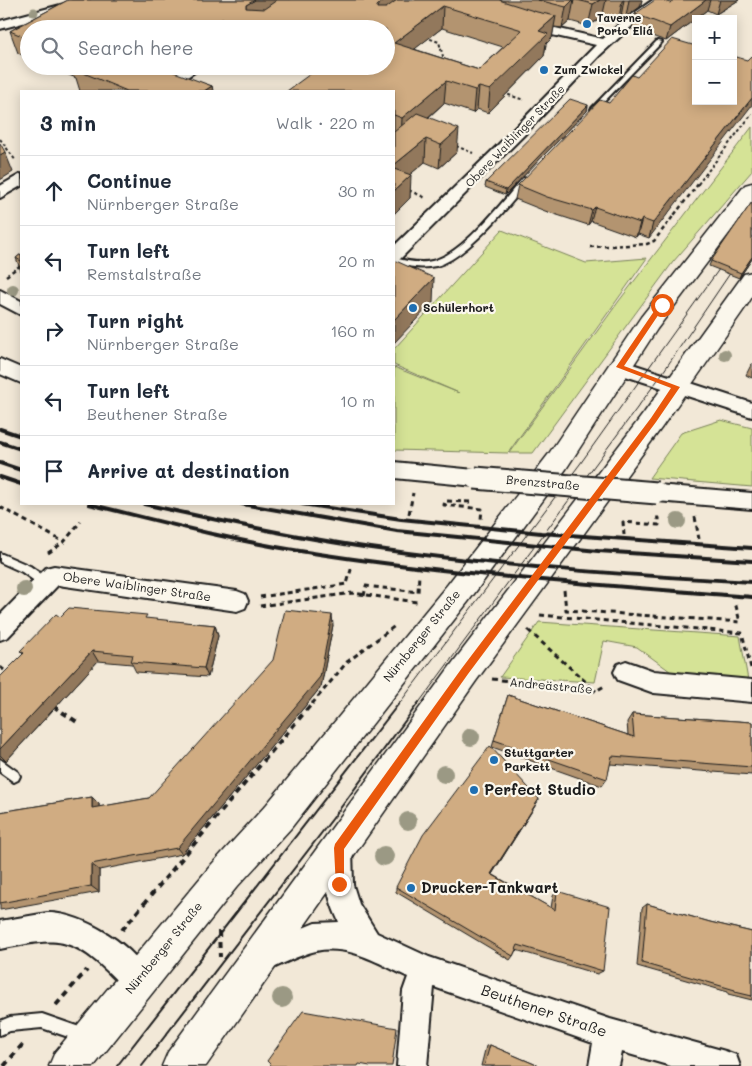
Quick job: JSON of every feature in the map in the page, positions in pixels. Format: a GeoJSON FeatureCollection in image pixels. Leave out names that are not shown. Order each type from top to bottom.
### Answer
{"type":"FeatureCollection","features":[{"type":"Feature","properties":{"kind":"main road","name":"Nürnberger Straße"},"geometry":{"type":"LineString","coordinates":[[80,1052],[224,876],[279,816],[458,592],[557,462],[682,278],[752,189]]}},
{"type":"Feature","properties":{"kind":"main road"},"geometry":{"type":"LineString","coordinates":[[182,1066],[465,671],[522,614],[592,503],[739,300],[752,279]]}},
{"type":"Feature","properties":{"kind":"street"},"geometry":{"type":"LineString","coordinates":[[38,20],[46,19],[83,0]]}},
{"type":"Feature","properties":{"kind":"street"},"geometry":{"type":"LineString","coordinates":[[637,0],[657,3]]}},
{"type":"Feature","properties":{"kind":"street","name":"Obere Waiblinger Straße"},"geometry":{"type":"LineString","coordinates":[[395,255],[480,172],[626,21],[657,3]]}},
{"type":"Feature","properties":{"kind":"street"},"geometry":{"type":"LineString","coordinates":[[511,20],[538,29],[605,43]]}},
{"type":"Feature","properties":{"kind":"street"},"geometry":{"type":"LineString","coordinates":[[0,25],[20,22]]}},
{"type":"Feature","properties":{"kind":"street"},"geometry":{"type":"LineString","coordinates":[[165,75],[176,80]]}},
{"type":"Feature","properties":{"kind":"street"},"geometry":{"type":"LineString","coordinates":[[160,90],[184,75]]}},
{"type":"Feature","properties":{"kind":"street"},"geometry":{"type":"LineString","coordinates":[[0,193],[20,181]]}},
{"type":"Feature","properties":{"kind":"street"},"geometry":{"type":"LineString","coordinates":[[0,296],[20,308]]}},
{"type":"Feature","properties":{"kind":"street"},"geometry":{"type":"LineString","coordinates":[[0,366],[20,376]]}},
{"type":"Feature","properties":{"kind":"street"},"geometry":{"type":"LineString","coordinates":[[620,367],[676,387],[752,410]]}},
{"type":"Feature","properties":{"kind":"street","name":"Brenzstraße"},"geometry":{"type":"LineString","coordinates":[[395,470],[752,501]]}},
{"type":"Feature","properties":{"kind":"street","name":"Obere Waiblinger Straße"},"geometry":{"type":"LineString","coordinates":[[0,630],[54,575],[237,601]]}},
{"type":"Feature","properties":{"kind":"street"},"geometry":{"type":"LineString","coordinates":[[626,672],[654,682],[752,691]]}},
{"type":"Feature","properties":{"kind":"street"},"geometry":{"type":"LineString","coordinates":[[339,848],[339,884],[348,911],[368,943]]}},
{"type":"Feature","properties":{"kind":"street"},"geometry":{"type":"LineString","coordinates":[[0,935],[53,927],[73,930],[90,938],[138,981]]}},
{"type":"Feature","properties":{"kind":"street","name":"Beuthener Straße"},"geometry":{"type":"LineString","coordinates":[[257,962],[315,937],[336,935],[368,943],[425,970],[610,1034],[724,1066]]}},
{"type":"Feature","properties":{"kind":"street"},"geometry":{"type":"LineString","coordinates":[[412,1066],[418,991],[425,970]]}},
{"type":"Feature","properties":{"kind":"street"},"geometry":{"type":"LineString","coordinates":[[604,1066],[610,1034]]}},
{"type":"Feature","properties":{"kind":"lane"},"geometry":{"type":"LineString","coordinates":[[586,118],[659,42]]}},
{"type":"Feature","properties":{"kind":"lane"},"geometry":{"type":"LineString","coordinates":[[395,261],[415,266],[437,263],[456,254],[534,171]]}},
{"type":"Feature","properties":{"kind":"lane"},"geometry":{"type":"LineString","coordinates":[[0,557],[26,569],[47,584]]}},
{"type":"Feature","properties":{"kind":"lane"},"geometry":{"type":"LineString","coordinates":[[0,765],[14,776]]}},
{"type":"Feature","properties":{"kind":"lane"},"geometry":{"type":"LineString","coordinates":[[0,1028],[10,1024],[42,1021],[80,1052]]}},
{"type":"Feature","properties":{"kind":"path"},"geometry":{"type":"LineString","coordinates":[[421,36],[439,42],[444,60],[437,61]]}},
{"type":"Feature","properties":{"kind":"path"},"geometry":{"type":"LineString","coordinates":[[502,93],[509,95]]}},
{"type":"Feature","properties":{"kind":"path"},"geometry":{"type":"LineString","coordinates":[[590,247],[647,244],[654,241],[752,114]]}},
{"type":"Feature","properties":{"kind":"path"},"geometry":{"type":"LineString","coordinates":[[741,115],[749,118]]}},
{"type":"Feature","properties":{"kind":"path"},"geometry":{"type":"LineString","coordinates":[[0,140],[15,162],[20,160]]}},
{"type":"Feature","properties":{"kind":"path"},"geometry":{"type":"LineString","coordinates":[[453,146],[482,156]]}},
{"type":"Feature","properties":{"kind":"path"},"geometry":{"type":"LineString","coordinates":[[3,156],[10,154]]}},
{"type":"Feature","properties":{"kind":"path"},"geometry":{"type":"LineString","coordinates":[[706,161],[713,164]]}},
{"type":"Feature","properties":{"kind":"path"},"geometry":{"type":"LineString","coordinates":[[404,189],[435,202]]}},
{"type":"Feature","properties":{"kind":"path"},"geometry":{"type":"LineString","coordinates":[[6,276],[20,266]]}},
{"type":"Feature","properties":{"kind":"path"},"geometry":{"type":"LineString","coordinates":[[445,501],[444,506],[482,509],[481,522]]}},
{"type":"Feature","properties":{"kind":"path"},"geometry":{"type":"LineString","coordinates":[[0,507],[64,542],[81,521]]}},
{"type":"Feature","properties":{"kind":"path"},"geometry":{"type":"LineString","coordinates":[[624,535],[623,522],[659,525],[659,518]]}},
{"type":"Feature","properties":{"kind":"path"},"geometry":{"type":"LineString","coordinates":[[237,601],[347,584],[352,566]]}},
{"type":"Feature","properties":{"kind":"path"},"geometry":{"type":"LineString","coordinates":[[364,596],[366,586],[418,592],[419,574]]}},
{"type":"Feature","properties":{"kind":"path"},"geometry":{"type":"LineString","coordinates":[[564,590],[566,610],[740,622],[735,602]]}},
{"type":"Feature","properties":{"kind":"path"},"geometry":{"type":"LineString","coordinates":[[237,601],[247,608],[353,593],[364,596],[420,602],[416,607]]}},
{"type":"Feature","properties":{"kind":"path"},"geometry":{"type":"LineString","coordinates":[[604,613],[604,622]]}},
{"type":"Feature","properties":{"kind":"path"},"geometry":{"type":"LineString","coordinates":[[522,614],[742,633],[752,673]]}},
{"type":"Feature","properties":{"kind":"path"},"geometry":{"type":"LineString","coordinates":[[522,614],[596,691]]}},
{"type":"Feature","properties":{"kind":"path"},"geometry":{"type":"LineString","coordinates":[[4,1066],[105,950],[346,662],[398,623]]}},
{"type":"Feature","properties":{"kind":"path"},"geometry":{"type":"LineString","coordinates":[[0,667],[15,678]]}},
{"type":"Feature","properties":{"kind":"path","name":"Andreästraße"},"geometry":{"type":"LineString","coordinates":[[465,671],[499,681],[596,691],[626,672]]}},
{"type":"Feature","properties":{"kind":"path"},"geometry":{"type":"LineString","coordinates":[[46,700],[77,722],[75,724]]}},
{"type":"Feature","properties":{"kind":"path"},"geometry":{"type":"LineString","coordinates":[[218,928],[220,964]]}},
{"type":"Feature","properties":{"kind":"green space"},"geometry":{"type":"Polygon","coordinates":[[[752,127],[752,171],[673,262],[533,453],[509,453],[619,301],[752,127]]]}},
{"type":"Feature","properties":{"kind":"green space"},"geometry":{"type":"Polygon","coordinates":[[[502,230],[586,263],[647,258],[508,453],[395,450],[395,367],[459,393],[395,365],[395,348],[502,230]]]}},
{"type":"Feature","properties":{"kind":"green space"},"geometry":{"type":"Polygon","coordinates":[[[721,420],[752,428],[752,487],[649,478],[681,433],[721,420]]]}},
{"type":"Feature","properties":{"kind":"green space"},"geometry":{"type":"Polygon","coordinates":[[[539,622],[740,636],[748,680],[674,674],[637,647],[604,641],[595,682],[500,677],[539,622]]]}},
{"type":"Feature","properties":{"kind":"building"},"geometry":{"type":"Polygon","coordinates":[[[68,0],[255,0],[246,5],[246,8],[264,9],[277,0],[384,0],[377,8],[386,8],[397,0],[499,0],[556,16],[539,31],[548,34],[490,90],[479,87],[475,90],[446,81],[402,118],[395,115],[395,90],[288,90],[309,75],[395,75],[395,43],[479,70],[522,30],[443,6],[395,42],[395,20],[31,20],[68,0]]]}},
{"type":"Feature","properties":{"kind":"building"},"geometry":{"type":"Polygon","coordinates":[[[538,0],[573,0],[566,7],[538,0]]]}},
{"type":"Feature","properties":{"kind":"building"},"geometry":{"type":"Polygon","coordinates":[[[577,0],[600,0],[593,4],[577,0]]]}},
{"type":"Feature","properties":{"kind":"building"},"geometry":{"type":"Polygon","coordinates":[[[655,0],[670,3],[674,0],[706,0],[670,27],[635,14],[655,0]]]}},
{"type":"Feature","properties":{"kind":"building"},"geometry":{"type":"Polygon","coordinates":[[[20,26],[20,35],[10,31],[20,26]]]}},
{"type":"Feature","properties":{"kind":"building"},"geometry":{"type":"Polygon","coordinates":[[[672,39],[692,45],[692,105],[737,105],[737,57],[747,60],[752,56],[752,98],[653,223],[642,219],[640,223],[595,207],[592,210],[547,197],[518,185],[600,100],[609,103],[632,75],[637,77],[672,39]]]}},
{"type":"Feature","properties":{"kind":"building"},"geometry":{"type":"Polygon","coordinates":[[[88,75],[182,75],[212,86],[206,90],[125,90],[88,75]]]}},
{"type":"Feature","properties":{"kind":"building"},"geometry":{"type":"Polygon","coordinates":[[[570,99],[588,105],[506,190],[486,182],[570,99]]]}},
{"type":"Feature","properties":{"kind":"building"},"geometry":{"type":"Polygon","coordinates":[[[417,113],[459,129],[441,145],[426,139],[395,164],[395,131],[417,113]]]}},
{"type":"Feature","properties":{"kind":"building"},"geometry":{"type":"Polygon","coordinates":[[[0,143],[5,152],[0,155],[0,143]]]}},
{"type":"Feature","properties":{"kind":"building"},"geometry":{"type":"Polygon","coordinates":[[[395,169],[411,175],[395,190],[395,169]]]}},
{"type":"Feature","properties":{"kind":"building"},"geometry":{"type":"Polygon","coordinates":[[[752,202],[752,257],[741,273],[711,261],[752,202]]]}},
{"type":"Feature","properties":{"kind":"building"},"geometry":{"type":"Polygon","coordinates":[[[395,262],[434,278],[395,319],[395,262]]]}},
{"type":"Feature","properties":{"kind":"building"},"geometry":{"type":"Polygon","coordinates":[[[69,608],[147,615],[145,618],[215,625],[204,668],[131,662],[133,655],[92,651],[0,749],[0,677],[24,653],[20,651],[56,614],[60,617],[69,608]]]}},
{"type":"Feature","properties":{"kind":"building"},"geometry":{"type":"Polygon","coordinates":[[[285,610],[332,615],[320,677],[177,848],[91,864],[91,886],[0,903],[0,812],[92,797],[92,808],[149,798],[273,660],[285,610]]]}},
{"type":"Feature","properties":{"kind":"building"},"geometry":{"type":"Polygon","coordinates":[[[508,695],[634,737],[632,714],[752,722],[752,767],[612,756],[607,779],[494,740],[508,695]]]}},
{"type":"Feature","properties":{"kind":"building"},"geometry":{"type":"Polygon","coordinates":[[[490,746],[539,799],[491,874],[555,910],[557,891],[610,907],[603,971],[518,945],[513,956],[396,887],[423,835],[490,746]]]}},
{"type":"Feature","properties":{"kind":"building"},"geometry":{"type":"Polygon","coordinates":[[[647,904],[752,932],[752,996],[642,963],[647,904]]]}},
{"type":"Feature","properties":{"kind":"building"},"geometry":{"type":"Polygon","coordinates":[[[303,1011],[397,1028],[392,1066],[359,1064],[358,1066],[272,1066],[267,1061],[303,1011]]]}},
{"type":"Feature","properties":{"kind":"building"},"geometry":{"type":"Polygon","coordinates":[[[490,1045],[539,1066],[484,1066],[490,1045]]]}},
{"type":"Feature","properties":{"kind":"tram line"},"geometry":{"type":"LineString","coordinates":[[418,704],[657,381],[752,241]]}},
{"type":"Feature","properties":{"kind":"tram line"},"geometry":{"type":"LineString","coordinates":[[399,704],[580,464],[727,258]]}},
{"type":"Feature","properties":{"kind":"tram line"},"geometry":{"type":"LineString","coordinates":[[117,1066],[400,702]]}},
{"type":"Feature","properties":{"kind":"tram line"},"geometry":{"type":"LineString","coordinates":[[142,1066],[333,818],[419,702]]}},
{"type":"Feature","properties":{"kind":"railway"},"geometry":{"type":"LineString","coordinates":[[0,429],[20,436]]}},
{"type":"Feature","properties":{"kind":"railway"},"geometry":{"type":"LineString","coordinates":[[0,442],[20,449]]}},
{"type":"Feature","properties":{"kind":"railway"},"geometry":{"type":"LineString","coordinates":[[0,463],[20,470]]}},
{"type":"Feature","properties":{"kind":"railway"},"geometry":{"type":"LineString","coordinates":[[0,477],[20,484]]}},
{"type":"Feature","properties":{"kind":"railway"},"geometry":{"type":"LineString","coordinates":[[93,505],[247,541],[300,551],[412,567],[582,584],[752,597]]}},
{"type":"Feature","properties":{"kind":"railway"},"geometry":{"type":"LineString","coordinates":[[149,505],[285,534],[418,554],[561,569],[752,582]]}},
{"type":"Feature","properties":{"kind":"railway"},"geometry":{"type":"LineString","coordinates":[[248,505],[397,531],[598,551],[752,561]]}},
{"type":"Feature","properties":{"kind":"railway"},"geometry":{"type":"LineString","coordinates":[[309,505],[401,519],[541,533],[752,548]]}},
{"type":"Feature","properties":{"kind":"place","name":"Taverne Porto Eliá"},"geometry":{"type":"Point","coordinates":[587,24]}},
{"type":"Feature","properties":{"kind":"place","name":"Zum Zwickel"},"geometry":{"type":"Point","coordinates":[544,70]}},
{"type":"Feature","properties":{"kind":"place","name":"Schülerhort"},"geometry":{"type":"Point","coordinates":[413,308]}},
{"type":"Feature","properties":{"kind":"place","name":"Stuttgarter Parkett"},"geometry":{"type":"Point","coordinates":[494,760]}},
{"type":"Feature","properties":{"kind":"place","name":"Perfect Studio"},"geometry":{"type":"Point","coordinates":[474,790]}},
{"type":"Feature","properties":{"kind":"place","name":"Drucker-Tankwart"},"geometry":{"type":"Point","coordinates":[411,888]}},
{"type":"Feature","properties":{"kind":"route"},"geometry":{"type":"LineString","coordinates":[[339,884],[339,848],[508,612],[587,510],[654,420],[676,387],[620,367],[662,305]]}}]}
